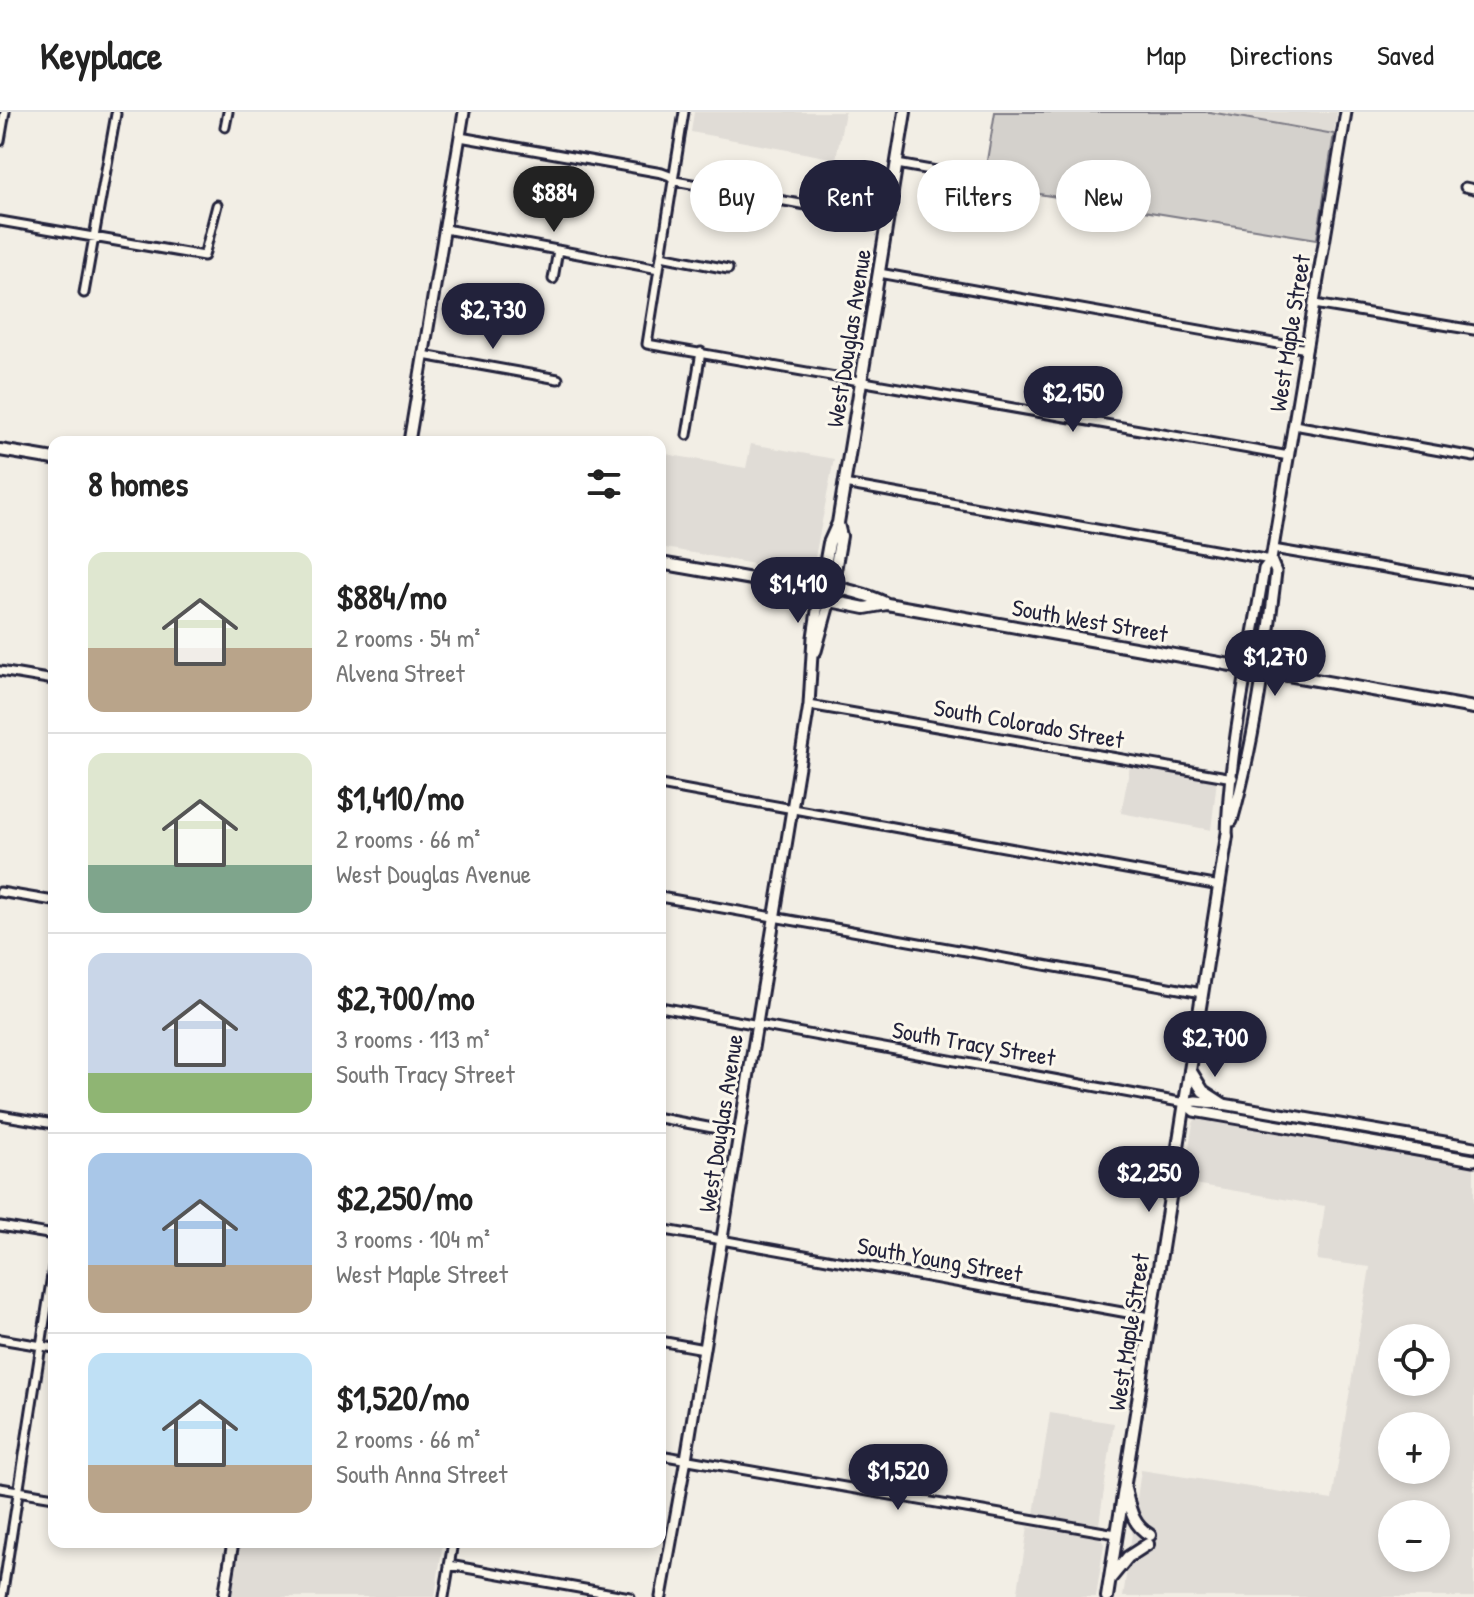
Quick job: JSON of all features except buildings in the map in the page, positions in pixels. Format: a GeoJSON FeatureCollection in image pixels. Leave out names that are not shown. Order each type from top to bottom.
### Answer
{"type":"FeatureCollection","features":[{"type":"Feature","properties":{"kind":"main road","name":"West Douglas Avenue"},"geometry":{"type":"LineString","coordinates":[[898,160],[905,112]]}},
{"type":"Feature","properties":{"kind":"main road","name":"West Douglas Avenue"},"geometry":{"type":"LineString","coordinates":[[825,599],[829,543],[838,523],[886,232]]}},
{"type":"Feature","properties":{"kind":"main road"},"geometry":{"type":"LineString","coordinates":[[0,450],[48,458]]}},
{"type":"Feature","properties":{"kind":"main road"},"geometry":{"type":"LineString","coordinates":[[666,564],[769,582]]}},
{"type":"Feature","properties":{"kind":"main road","name":"South West Street"},"geometry":{"type":"LineString","coordinates":[[769,582],[782,579],[827,587],[870,595],[887,604],[1474,708]]}},
{"type":"Feature","properties":{"kind":"main road","name":"South West Street"},"geometry":{"type":"LineString","coordinates":[[769,582],[781,591],[865,608],[887,604]]}},
{"type":"Feature","properties":{"kind":"main road","name":"West Maple Street"},"geometry":{"type":"LineString","coordinates":[[1107,1597],[1227,836]]}},
{"type":"Feature","properties":{"kind":"main road"},"geometry":{"type":"LineString","coordinates":[[1190,1070],[1203,1091],[1223,1104]]}},
{"type":"Feature","properties":{"kind":"main road"},"geometry":{"type":"LineString","coordinates":[[1109,1581],[1128,1557],[1149,1539],[1134,1519],[1124,1485]]}},
{"type":"Feature","properties":{"kind":"street"},"geometry":{"type":"LineString","coordinates":[[0,141],[5,112]]}},
{"type":"Feature","properties":{"kind":"street"},"geometry":{"type":"LineString","coordinates":[[225,127],[228,112]]}},
{"type":"Feature","properties":{"kind":"street"},"geometry":{"type":"LineString","coordinates":[[410,436],[464,112]]}},
{"type":"Feature","properties":{"kind":"street"},"geometry":{"type":"LineString","coordinates":[[684,112],[647,344],[1289,456]]}},
{"type":"Feature","properties":{"kind":"street","name":"West Maple Street"},"geometry":{"type":"LineString","coordinates":[[1227,836],[1230,778],[1247,669],[1264,569],[1271,560],[1273,549],[1346,112]]}},
{"type":"Feature","properties":{"kind":"street"},"geometry":{"type":"LineString","coordinates":[[84,293],[116,114]]}},
{"type":"Feature","properties":{"kind":"street"},"geometry":{"type":"LineString","coordinates":[[460,137],[662,173],[673,179],[799,203]]}},
{"type":"Feature","properties":{"kind":"street"},"geometry":{"type":"LineString","coordinates":[[0,221],[204,256],[217,205]]}},
{"type":"Feature","properties":{"kind":"street"},"geometry":{"type":"LineString","coordinates":[[445,229],[659,269]]}},
{"type":"Feature","properties":{"kind":"street"},"geometry":{"type":"LineString","coordinates":[[553,279],[558,250]]}},
{"type":"Feature","properties":{"kind":"street"},"geometry":{"type":"LineString","coordinates":[[661,256],[728,269]]}},
{"type":"Feature","properties":{"kind":"street"},"geometry":{"type":"LineString","coordinates":[[879,273],[1307,349]]}},
{"type":"Feature","properties":{"kind":"street"},"geometry":{"type":"LineString","coordinates":[[1314,304],[1474,330]]}},
{"type":"Feature","properties":{"kind":"street"},"geometry":{"type":"LineString","coordinates":[[687,435],[701,352]]}},
{"type":"Feature","properties":{"kind":"street"},"geometry":{"type":"LineString","coordinates":[[423,355],[558,379]]}},
{"type":"Feature","properties":{"kind":"street"},"geometry":{"type":"LineString","coordinates":[[1294,425],[1474,457]]}},
{"type":"Feature","properties":{"kind":"street"},"geometry":{"type":"LineString","coordinates":[[844,484],[1271,560]]}},
{"type":"Feature","properties":{"kind":"street"},"geometry":{"type":"LineString","coordinates":[[1273,549],[1474,583]]}},
{"type":"Feature","properties":{"kind":"street","name":"West Maple Street"},"geometry":{"type":"LineString","coordinates":[[1227,836],[1243,780],[1263,672],[1276,572],[1271,560]]}},
{"type":"Feature","properties":{"kind":"street","name":"West Douglas Avenue"},"geometry":{"type":"LineString","coordinates":[[661,1597],[809,705],[813,637],[825,599]]}},
{"type":"Feature","properties":{"kind":"street"},"geometry":{"type":"LineString","coordinates":[[0,671],[48,679]]}},
{"type":"Feature","properties":{"kind":"street","name":"South Colorado Street"},"geometry":{"type":"LineString","coordinates":[[809,705],[1243,780]]}},
{"type":"Feature","properties":{"kind":"street"},"geometry":{"type":"LineString","coordinates":[[1239,724],[1253,726]]}},
{"type":"Feature","properties":{"kind":"street"},"geometry":{"type":"LineString","coordinates":[[666,786],[1220,886]]}},
{"type":"Feature","properties":{"kind":"street"},"geometry":{"type":"LineString","coordinates":[[0,892],[48,900]]}},
{"type":"Feature","properties":{"kind":"street"},"geometry":{"type":"LineString","coordinates":[[666,898],[1202,993]]}},
{"type":"Feature","properties":{"kind":"street","name":"South Tracy Street"},"geometry":{"type":"LineString","coordinates":[[666,1008],[1185,1103],[1223,1104],[1474,1147]]}},
{"type":"Feature","properties":{"kind":"street","name":"South Tracy Street"},"geometry":{"type":"LineString","coordinates":[[1185,1103],[1194,1111],[1474,1160]]}},
{"type":"Feature","properties":{"kind":"street"},"geometry":{"type":"LineString","coordinates":[[0,1115],[48,1123]]}},
{"type":"Feature","properties":{"kind":"street"},"geometry":{"type":"LineString","coordinates":[[666,1119],[739,1133]]}},
{"type":"Feature","properties":{"kind":"street"},"geometry":{"type":"LineString","coordinates":[[0,1226],[48,1234]]}},
{"type":"Feature","properties":{"kind":"street","name":"South Young Street"},"geometry":{"type":"LineString","coordinates":[[666,1230],[1150,1317]]}},
{"type":"Feature","properties":{"kind":"street"},"geometry":{"type":"LineString","coordinates":[[2,1597],[48,1301]]}},
{"type":"Feature","properties":{"kind":"street"},"geometry":{"type":"LineString","coordinates":[[0,1339],[48,1347]]}},
{"type":"Feature","properties":{"kind":"street"},"geometry":{"type":"LineString","coordinates":[[666,1342],[704,1349]]}},
{"type":"Feature","properties":{"kind":"street"},"geometry":{"type":"LineString","coordinates":[[666,1456],[1116,1534]]}},
{"type":"Feature","properties":{"kind":"street"},"geometry":{"type":"LineString","coordinates":[[0,1488],[48,1496]]}},
{"type":"Feature","properties":{"kind":"street"},"geometry":{"type":"LineString","coordinates":[[224,1597],[232,1548]]}},
{"type":"Feature","properties":{"kind":"street"},"geometry":{"type":"LineString","coordinates":[[444,1597],[452,1548]]}},
{"type":"Feature","properties":{"kind":"street"},"geometry":{"type":"LineString","coordinates":[[449,1565],[630,1597]]}},
{"type":"Feature","properties":{"kind":"shaded area"},"geometry":{"type":"Polygon","coordinates":[[[694,112],[845,112],[836,159],[691,132],[694,112]]]}},
{"type":"Feature","properties":{"kind":"shaded area"},"geometry":{"type":"Polygon","coordinates":[[[995,112],[1210,112],[1334,134],[1317,239],[1151,212],[1151,160],[1056,160],[1056,197],[1040,194],[1040,160],[987,160],[995,112]]]}},
{"type":"Feature","properties":{"kind":"shaded area"},"geometry":{"type":"Polygon","coordinates":[[[1210,112],[1337,112],[1334,134],[1210,112]]]}},
{"type":"Feature","properties":{"kind":"shaded area"},"geometry":{"type":"Polygon","coordinates":[[[751,444],[834,459],[813,568],[804,573],[666,548],[666,454],[746,468],[751,444]]]}},
{"type":"Feature","properties":{"kind":"shaded area"},"geometry":{"type":"Polygon","coordinates":[[[1130,766],[1217,780],[1211,830],[1121,813],[1130,766]]]}},
{"type":"Feature","properties":{"kind":"shaded area"},"geometry":{"type":"Polygon","coordinates":[[[1203,1114],[1474,1164],[1474,1597],[1123,1597],[1141,1470],[1332,1500],[1370,1267],[1317,1260],[1325,1206],[1183,1182],[1196,1117],[1203,1114]]]}},
{"type":"Feature","properties":{"kind":"shaded area"},"geometry":{"type":"Polygon","coordinates":[[[1050,1413],[1114,1423],[1099,1524],[1034,1514],[1050,1413]]]}},
{"type":"Feature","properties":{"kind":"shaded area"},"geometry":{"type":"Polygon","coordinates":[[[1028,1527],[1101,1539],[1104,1544],[1096,1597],[1017,1597],[1028,1527]]]}},
{"type":"Feature","properties":{"kind":"shaded area"},"geometry":{"type":"Polygon","coordinates":[[[238,1548],[442,1548],[435,1597],[230,1597],[238,1548]]]}}]}
